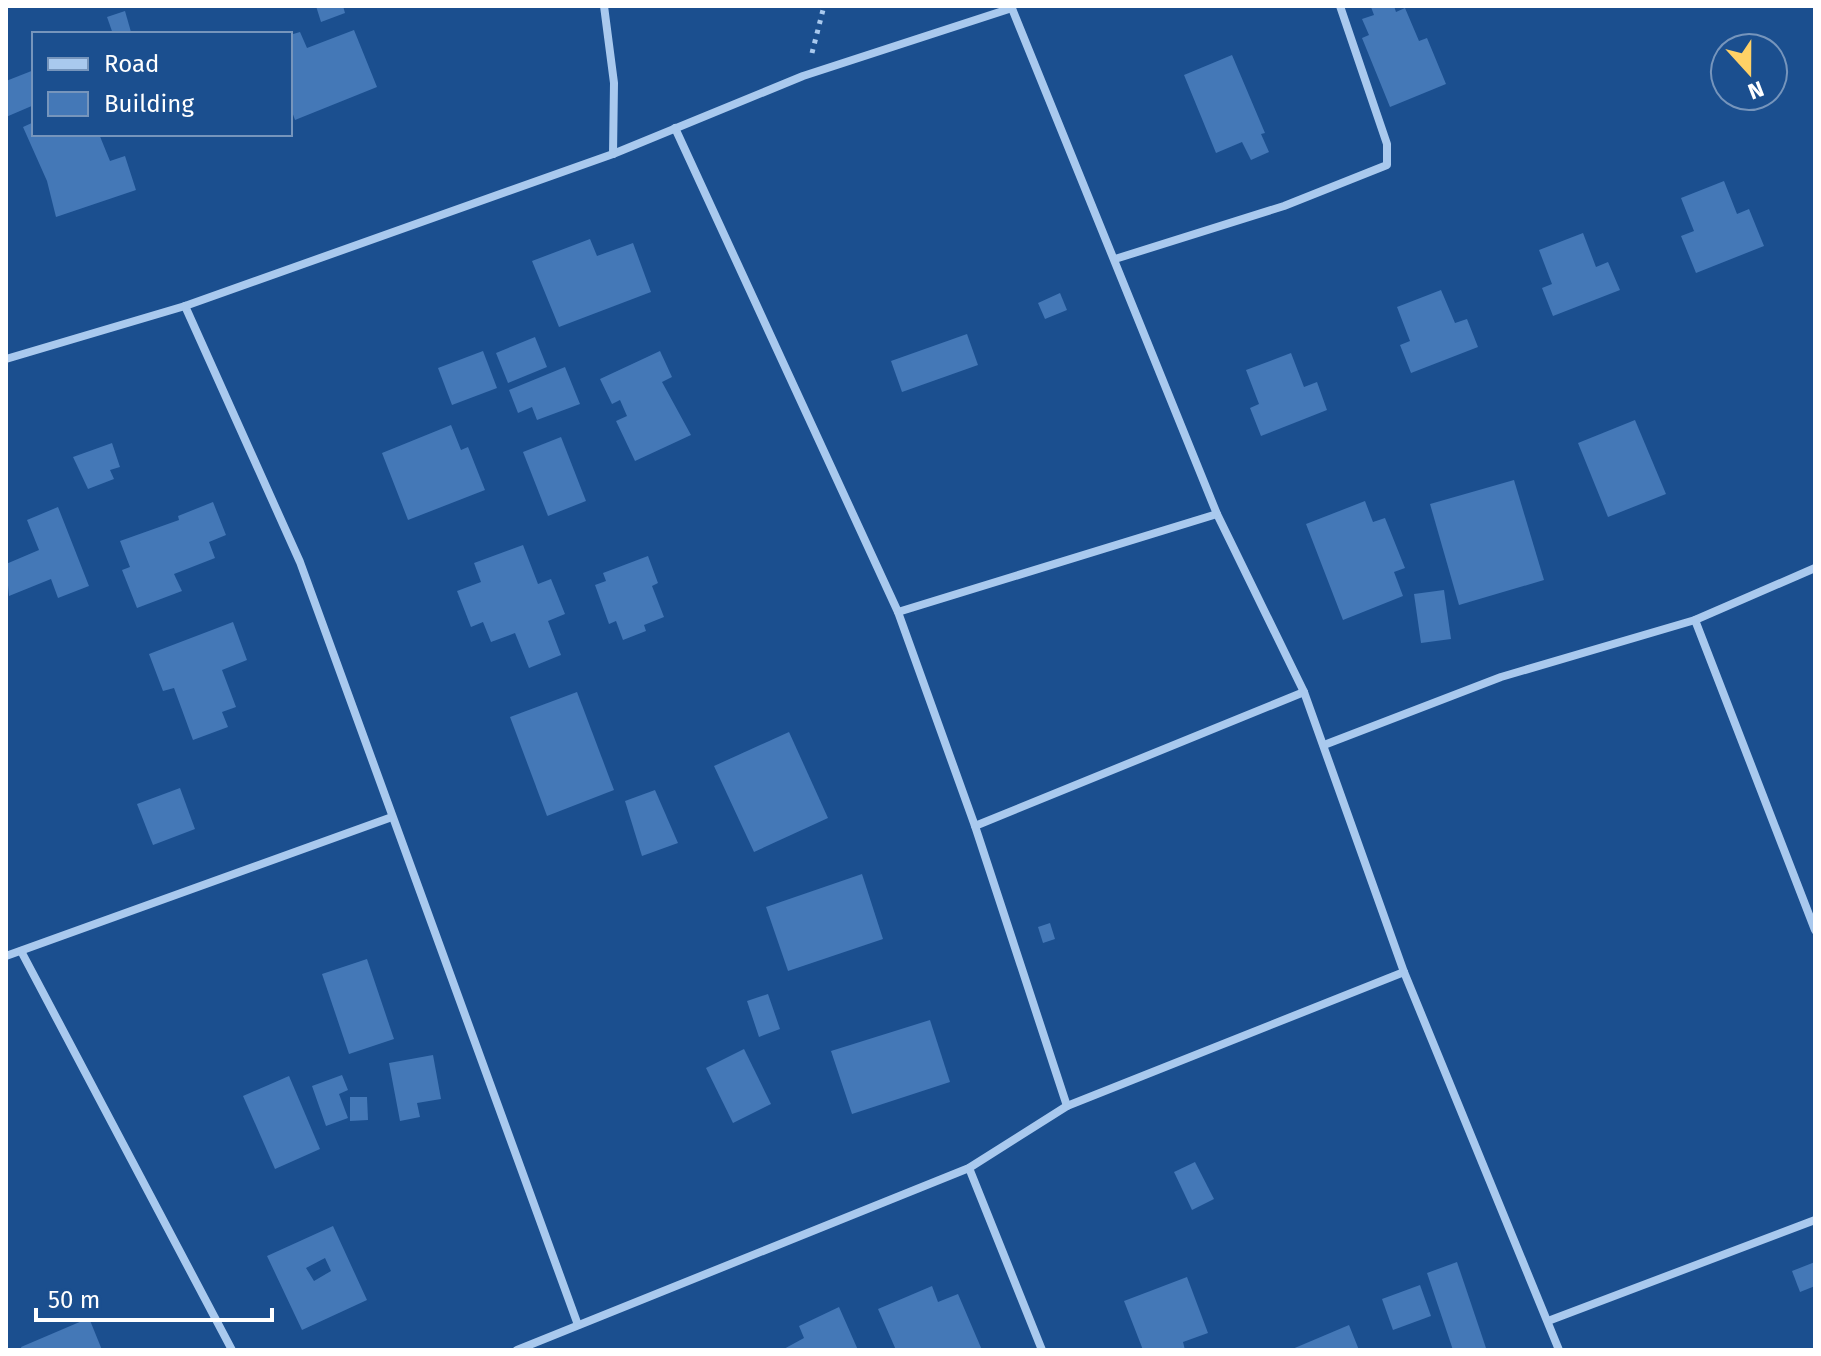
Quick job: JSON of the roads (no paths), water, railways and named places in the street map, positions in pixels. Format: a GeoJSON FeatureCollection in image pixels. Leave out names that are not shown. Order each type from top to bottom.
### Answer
{"type":"FeatureCollection","features":[{"type":"Feature","properties":{"kind":"street"},"geometry":{"type":"LineString","coordinates":[[604,6],[614,83],[613,154]]}},
{"type":"Feature","properties":{"kind":"street"},"geometry":{"type":"LineString","coordinates":[[1115,259],[1284,206],[1387,165],[1387,144],[1340,6]]}},
{"type":"Feature","properties":{"kind":"street"},"geometry":{"type":"LineString","coordinates":[[6,359],[185,306],[613,154],[803,76],[1012,7],[1217,514],[1304,692],[1404,972],[1559,1350]]}},
{"type":"Feature","properties":{"kind":"street"},"geometry":{"type":"LineString","coordinates":[[675,128],[898,612],[975,826],[1067,1106]]}},
{"type":"Feature","properties":{"kind":"street"},"geometry":{"type":"LineString","coordinates":[[185,306],[300,562],[578,1325]]}},
{"type":"Feature","properties":{"kind":"street"},"geometry":{"type":"LineString","coordinates":[[898,612],[1217,514]]}},
{"type":"Feature","properties":{"kind":"street"},"geometry":{"type":"LineString","coordinates":[[1324,745],[1501,677],[1695,620],[1815,568]]}},
{"type":"Feature","properties":{"kind":"street"},"geometry":{"type":"LineString","coordinates":[[1695,620],[1815,930]]}},
{"type":"Feature","properties":{"kind":"street"},"geometry":{"type":"LineString","coordinates":[[975,826],[1304,692]]}},
{"type":"Feature","properties":{"kind":"street"},"geometry":{"type":"LineString","coordinates":[[6,956],[392,817]]}},
{"type":"Feature","properties":{"kind":"street"},"geometry":{"type":"LineString","coordinates":[[21,951],[232,1350]]}},
{"type":"Feature","properties":{"kind":"street"},"geometry":{"type":"LineString","coordinates":[[517,1350],[969,1168],[1067,1106],[1404,972]]}},
{"type":"Feature","properties":{"kind":"street"},"geometry":{"type":"LineString","coordinates":[[969,1168],[1042,1350]]}},
{"type":"Feature","properties":{"kind":"street"},"geometry":{"type":"LineString","coordinates":[[1548,1321],[1815,1220]]}}]}
